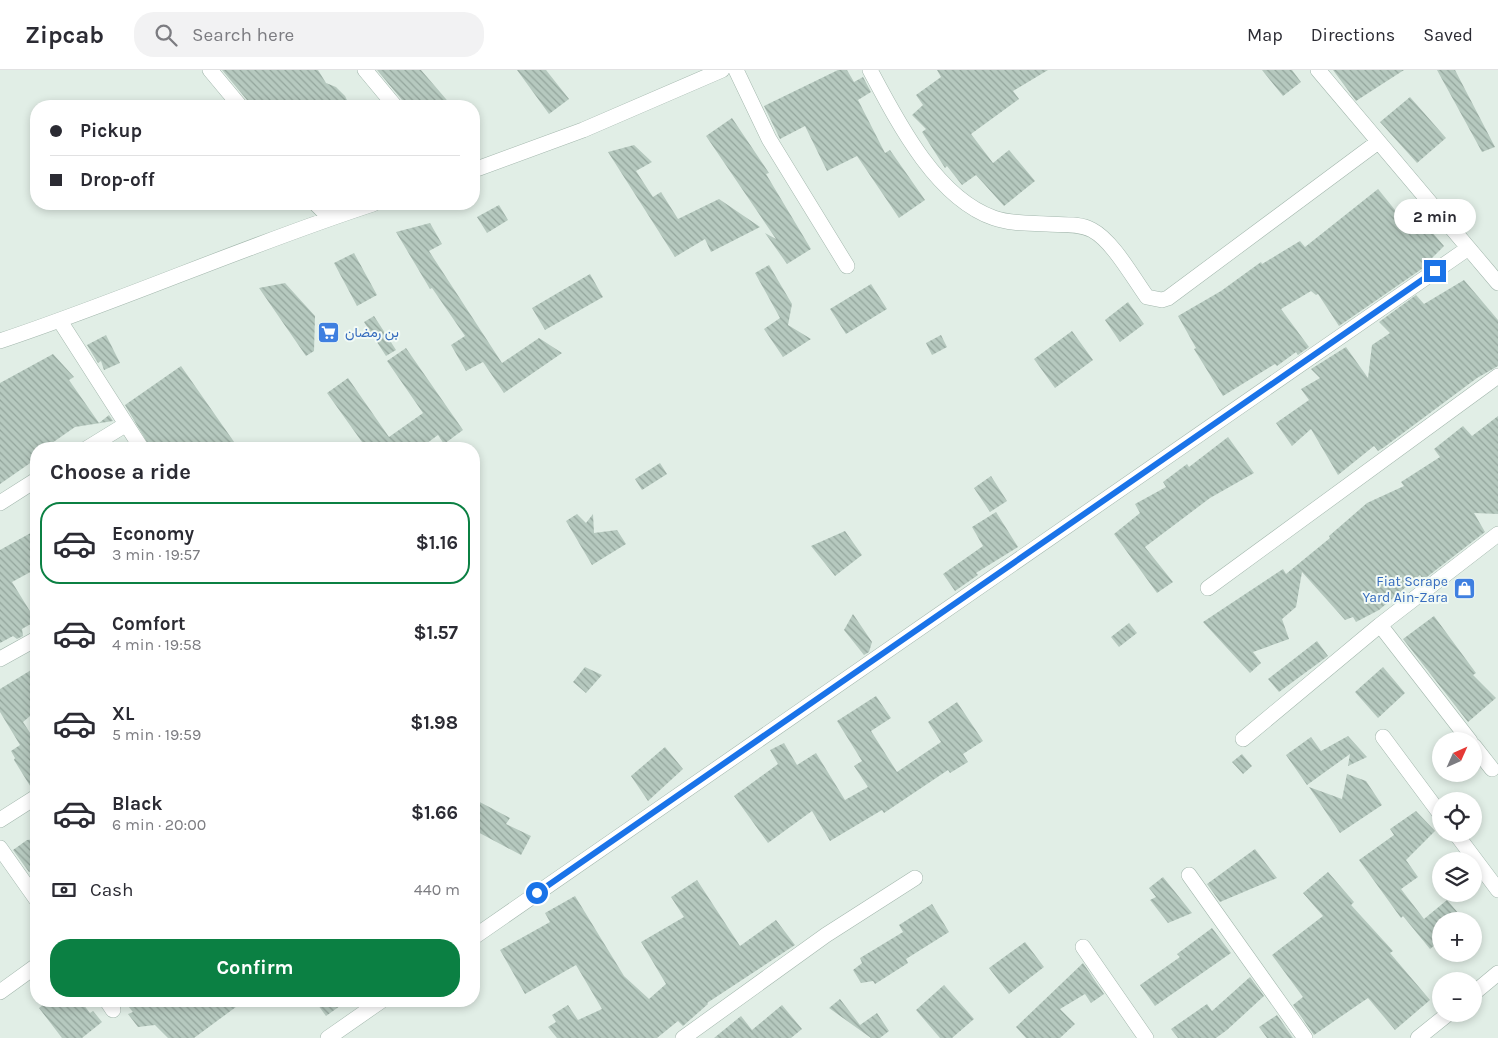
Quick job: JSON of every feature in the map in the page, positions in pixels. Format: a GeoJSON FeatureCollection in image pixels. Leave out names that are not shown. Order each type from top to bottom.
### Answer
{"type":"FeatureCollection","features":[{"type":"Feature","properties":{"kind":"street"},"geometry":{"type":"LineString","coordinates":[[210,70],[235,100]]}},
{"type":"Feature","properties":{"kind":"street"},"geometry":{"type":"LineString","coordinates":[[366,70],[390,100]]}},
{"type":"Feature","properties":{"kind":"street"},"geometry":{"type":"LineString","coordinates":[[480,168],[583,130],[722,70]]}},
{"type":"Feature","properties":{"kind":"street"},"geometry":{"type":"LineString","coordinates":[[736,70],[769,140],[847,266]]}},
{"type":"Feature","properties":{"kind":"street"},"geometry":{"type":"LineString","coordinates":[[870,70],[902,132],[931,169],[960,198],[995,218],[1018,222],[1073,225],[1093,230],[1109,244],[1147,297],[1154,300],[1168,298],[1378,142]]}},
{"type":"Feature","properties":{"kind":"street"},"geometry":{"type":"LineString","coordinates":[[1318,70],[1467,249],[1498,283]]}},
{"type":"Feature","properties":{"kind":"street"},"geometry":{"type":"LineString","coordinates":[[322,210],[330,218]]}},
{"type":"Feature","properties":{"kind":"street"},"geometry":{"type":"LineString","coordinates":[[0,342],[355,210]]}},
{"type":"Feature","properties":{"kind":"street"},"geometry":{"type":"LineString","coordinates":[[480,933],[1467,249]]}},
{"type":"Feature","properties":{"kind":"street"},"geometry":{"type":"LineString","coordinates":[[60,321],[137,442]]}},
{"type":"Feature","properties":{"kind":"street"},"geometry":{"type":"LineString","coordinates":[[1208,588],[1498,376]]}},
{"type":"Feature","properties":{"kind":"street"},"geometry":{"type":"LineString","coordinates":[[97,442],[125,424]]}},
{"type":"Feature","properties":{"kind":"street"},"geometry":{"type":"LineString","coordinates":[[0,503],[30,484]]}},
{"type":"Feature","properties":{"kind":"street"},"geometry":{"type":"LineString","coordinates":[[1243,739],[1380,625],[1498,534]]}},
{"type":"Feature","properties":{"kind":"street"},"geometry":{"type":"LineString","coordinates":[[1380,625],[1463,732]]}},
{"type":"Feature","properties":{"kind":"street"},"geometry":{"type":"LineString","coordinates":[[0,659],[30,642]]}},
{"type":"Feature","properties":{"kind":"street"},"geometry":{"type":"LineString","coordinates":[[1383,738],[1432,803]]}},
{"type":"Feature","properties":{"kind":"street"},"geometry":{"type":"LineString","coordinates":[[1482,757],[1492,770]]}},
{"type":"Feature","properties":{"kind":"street"},"geometry":{"type":"LineString","coordinates":[[0,820],[30,801]]}},
{"type":"Feature","properties":{"kind":"street"},"geometry":{"type":"LineString","coordinates":[[1462,842],[1498,890]]}},
{"type":"Feature","properties":{"kind":"street"},"geometry":{"type":"LineString","coordinates":[[0,848],[30,891]]}},
{"type":"Feature","properties":{"kind":"street"},"geometry":{"type":"LineString","coordinates":[[1188,875],[1305,1038]]}},
{"type":"Feature","properties":{"kind":"street"},"geometry":{"type":"LineString","coordinates":[[683,1038],[826,935],[914,878]]}},
{"type":"Feature","properties":{"kind":"street"},"geometry":{"type":"LineString","coordinates":[[1083,946],[1146,1038]]}},
{"type":"Feature","properties":{"kind":"street"},"geometry":{"type":"LineString","coordinates":[[0,992],[30,970]]}},
{"type":"Feature","properties":{"kind":"street"},"geometry":{"type":"LineString","coordinates":[[1482,986],[1498,973]]}},
{"type":"Feature","properties":{"kind":"street"},"geometry":{"type":"LineString","coordinates":[[328,1038],[372,1007]]}},
{"type":"Feature","properties":{"kind":"street"},"geometry":{"type":"LineString","coordinates":[[1418,1038],[1438,1022]]}},
{"type":"Feature","properties":{"kind":"building"},"geometry":{"type":"Polygon","coordinates":[[[222,70],[318,70],[326,83],[336,87],[347,100],[247,100],[222,70]]]}},
{"type":"Feature","properties":{"kind":"building"},"geometry":{"type":"Polygon","coordinates":[[[377,70],[421,70],[447,100],[402,100],[377,70]]]}},
{"type":"Feature","properties":{"kind":"building"},"geometry":{"type":"Polygon","coordinates":[[[517,70],[546,70],[569,99],[549,114],[517,70]]]}},
{"type":"Feature","properties":{"kind":"building"},"geometry":{"type":"Polygon","coordinates":[[[838,70],[847,70],[854,82],[863,77],[871,92],[858,100],[885,153],[890,150],[925,200],[899,218],[857,156],[827,171],[805,126],[780,139],[764,106],[838,70]]]}},
{"type":"Feature","properties":{"kind":"building"},"geometry":{"type":"Polygon","coordinates":[[[937,70],[1048,70],[1013,91],[1019,99],[971,134],[993,163],[1009,150],[1035,181],[1004,206],[976,175],[962,185],[947,166],[945,168],[922,132],[926,129],[912,115],[923,105],[916,95],[941,77],[937,70]]]}},
{"type":"Feature","properties":{"kind":"building"},"geometry":{"type":"Polygon","coordinates":[[[1262,70],[1292,70],[1301,82],[1283,96],[1262,70]]]}},
{"type":"Feature","properties":{"kind":"building"},"geometry":{"type":"Polygon","coordinates":[[[1333,70],[1404,70],[1356,101],[1333,70]]]}},
{"type":"Feature","properties":{"kind":"building"},"geometry":{"type":"Polygon","coordinates":[[[1437,70],[1455,70],[1495,147],[1482,152],[1437,70]]]}},
{"type":"Feature","properties":{"kind":"building"},"geometry":{"type":"Polygon","coordinates":[[[1410,97],[1446,138],[1417,163],[1380,122],[1410,97]]]}},
{"type":"Feature","properties":{"kind":"building"},"geometry":{"type":"Polygon","coordinates":[[[732,118],[769,173],[766,174],[811,249],[787,264],[765,233],[776,239],[706,136],[732,118]]]}},
{"type":"Feature","properties":{"kind":"building"},"geometry":{"type":"Polygon","coordinates":[[[634,145],[652,162],[636,171],[653,197],[661,192],[678,219],[719,199],[760,227],[711,252],[705,239],[675,257],[608,152],[634,145]]]}},
{"type":"Feature","properties":{"kind":"building"},"geometry":{"type":"Polygon","coordinates":[[[1378,189],[1404,221],[1417,215],[1444,246],[1428,262],[1429,264],[1339,326],[1318,294],[1316,295],[1311,291],[1281,309],[1309,347],[1298,355],[1296,352],[1277,366],[1275,364],[1223,396],[1194,349],[1196,348],[1178,316],[1221,291],[1261,262],[1262,264],[1300,241],[1305,247],[1378,189]]]}},
{"type":"Feature","properties":{"kind":"building"},"geometry":{"type":"Polygon","coordinates":[[[499,205],[508,220],[487,233],[477,217],[499,205]]]}},
{"type":"Feature","properties":{"kind":"building"},"geometry":{"type":"Polygon","coordinates":[[[430,223],[442,244],[429,251],[502,363],[539,338],[562,353],[504,393],[483,362],[466,371],[451,345],[465,336],[432,288],[430,289],[396,232],[430,223]]]}},
{"type":"Feature","properties":{"kind":"building"},"geometry":{"type":"Polygon","coordinates":[[[354,253],[377,295],[357,306],[334,263],[354,253]]]}},
{"type":"Feature","properties":{"kind":"building"},"geometry":{"type":"Polygon","coordinates":[[[769,265],[792,304],[788,325],[811,339],[783,357],[764,329],[780,318],[755,273],[769,265]]]}},
{"type":"Feature","properties":{"kind":"building"},"geometry":{"type":"Polygon","coordinates":[[[590,274],[603,297],[545,330],[532,308],[590,274]]]}},
{"type":"Feature","properties":{"kind":"building"},"geometry":{"type":"Polygon","coordinates":[[[1464,280],[1498,320],[1498,366],[1477,378],[1383,448],[1378,451],[1374,446],[1338,475],[1311,429],[1292,446],[1276,423],[1309,400],[1301,389],[1320,378],[1311,369],[1346,347],[1368,378],[1372,345],[1390,333],[1379,322],[1416,295],[1424,304],[1464,280]]]}},
{"type":"Feature","properties":{"kind":"building"},"geometry":{"type":"Polygon","coordinates":[[[285,283],[315,316],[314,351],[306,356],[259,288],[285,283]]]}},
{"type":"Feature","properties":{"kind":"building"},"geometry":{"type":"Polygon","coordinates":[[[871,284],[887,309],[846,334],[830,309],[871,284]]]}},
{"type":"Feature","properties":{"kind":"building"},"geometry":{"type":"Polygon","coordinates":[[[1128,302],[1144,324],[1120,342],[1105,320],[1128,302]]]}},
{"type":"Feature","properties":{"kind":"building"},"geometry":{"type":"Polygon","coordinates":[[[374,316],[396,350],[386,356],[364,322],[374,316]]]}},
{"type":"Feature","properties":{"kind":"building"},"geometry":{"type":"Polygon","coordinates":[[[1072,331],[1093,360],[1055,388],[1034,359],[1072,331]]]}},
{"type":"Feature","properties":{"kind":"building"},"geometry":{"type":"Polygon","coordinates":[[[106,335],[120,363],[104,370],[101,361],[98,363],[87,345],[106,335]]]}},
{"type":"Feature","properties":{"kind":"building"},"geometry":{"type":"Polygon","coordinates":[[[941,335],[947,347],[932,355],[926,343],[941,335]]]}},
{"type":"Feature","properties":{"kind":"building"},"geometry":{"type":"Polygon","coordinates":[[[406,348],[463,430],[447,442],[443,442],[438,435],[428,442],[362,442],[327,393],[348,378],[389,437],[423,413],[387,361],[406,348]]]}},
{"type":"Feature","properties":{"kind":"building"},"geometry":{"type":"Polygon","coordinates":[[[53,354],[74,377],[69,380],[99,423],[109,415],[113,421],[75,427],[53,442],[30,442],[30,463],[0,484],[0,383],[53,354]]]}},
{"type":"Feature","properties":{"kind":"building"},"geometry":{"type":"Polygon","coordinates":[[[181,366],[234,442],[147,442],[125,405],[181,366]]]}},
{"type":"Feature","properties":{"kind":"building"},"geometry":{"type":"Polygon","coordinates":[[[1498,416],[1498,514],[1474,513],[1485,532],[1423,580],[1420,575],[1379,610],[1356,622],[1353,617],[1345,620],[1302,572],[1296,607],[1282,619],[1289,639],[1253,652],[1261,663],[1250,673],[1203,622],[1283,569],[1286,574],[1330,538],[1329,536],[1367,503],[1404,486],[1401,482],[1440,457],[1434,449],[1463,426],[1472,436],[1498,416]]]}},
{"type":"Feature","properties":{"kind":"building"},"geometry":{"type":"Polygon","coordinates":[[[1228,437],[1254,473],[1210,498],[1145,547],[1173,582],[1157,593],[1114,534],[1140,513],[1135,504],[1166,487],[1163,482],[1187,464],[1189,467],[1228,437]]]}},
{"type":"Feature","properties":{"kind":"building"},"geometry":{"type":"Polygon","coordinates":[[[660,463],[667,474],[642,490],[635,479],[660,463]]]}},
{"type":"Feature","properties":{"kind":"building"},"geometry":{"type":"Polygon","coordinates":[[[991,476],[1007,501],[990,512],[974,488],[991,476]]]}},
{"type":"Feature","properties":{"kind":"building"},"geometry":{"type":"Polygon","coordinates":[[[996,512],[1018,547],[976,573],[978,575],[955,591],[943,574],[983,546],[972,527],[996,512]]]}},
{"type":"Feature","properties":{"kind":"building"},"geometry":{"type":"Polygon","coordinates":[[[577,514],[586,523],[593,514],[594,533],[617,530],[626,544],[592,565],[566,521],[577,514]]]}},
{"type":"Feature","properties":{"kind":"building"},"geometry":{"type":"Polygon","coordinates":[[[845,531],[862,555],[835,576],[811,546],[845,531]]]}},
{"type":"Feature","properties":{"kind":"building"},"geometry":{"type":"Polygon","coordinates":[[[30,533],[30,572],[12,582],[30,611],[30,624],[22,629],[23,636],[17,639],[13,636],[0,643],[0,550],[30,533]]]}},
{"type":"Feature","properties":{"kind":"building"},"geometry":{"type":"Polygon","coordinates":[[[853,614],[872,642],[869,652],[864,655],[844,630],[853,614]]]}},
{"type":"Feature","properties":{"kind":"building"},"geometry":{"type":"Polygon","coordinates":[[[1434,616],[1476,673],[1473,675],[1496,698],[1468,722],[1403,639],[1434,616]]]}},
{"type":"Feature","properties":{"kind":"building"},"geometry":{"type":"Polygon","coordinates":[[[1129,623],[1137,633],[1119,647],[1111,637],[1129,623]]]}},
{"type":"Feature","properties":{"kind":"building"},"geometry":{"type":"Polygon","coordinates":[[[1317,641],[1328,656],[1279,692],[1268,679],[1317,641]]]}},
{"type":"Feature","properties":{"kind":"building"},"geometry":{"type":"Polygon","coordinates":[[[585,667],[602,675],[586,693],[573,682],[585,667]]]}},
{"type":"Feature","properties":{"kind":"building"},"geometry":{"type":"Polygon","coordinates":[[[1383,667],[1405,693],[1378,718],[1355,692],[1383,667]]]}},
{"type":"Feature","properties":{"kind":"building"},"geometry":{"type":"Polygon","coordinates":[[[30,671],[30,716],[23,722],[30,733],[30,786],[14,760],[15,758],[11,751],[20,745],[0,712],[0,689],[30,671]]]}},
{"type":"Feature","properties":{"kind":"building"},"geometry":{"type":"Polygon","coordinates":[[[876,696],[891,718],[871,731],[897,772],[941,742],[928,722],[957,702],[983,741],[963,754],[968,762],[950,773],[948,770],[884,813],[882,810],[830,841],[812,811],[768,843],[734,796],[778,764],[770,750],[784,743],[797,765],[816,753],[845,800],[868,787],[854,766],[862,761],[837,721],[876,696]]]}},
{"type":"Feature","properties":{"kind":"building"},"geometry":{"type":"Polygon","coordinates":[[[1348,736],[1367,757],[1348,766],[1350,754],[1307,785],[1286,755],[1311,737],[1321,751],[1348,736]]]}},
{"type":"Feature","properties":{"kind":"building"},"geometry":{"type":"Polygon","coordinates":[[[665,747],[683,769],[648,801],[631,776],[665,747]]]}},
{"type":"Feature","properties":{"kind":"building"},"geometry":{"type":"Polygon","coordinates":[[[1242,754],[1252,766],[1243,774],[1232,762],[1242,754]]]}},
{"type":"Feature","properties":{"kind":"building"},"geometry":{"type":"Polygon","coordinates":[[[1347,774],[1366,781],[1382,805],[1340,833],[1309,787],[1342,799],[1347,774]]]}},
{"type":"Feature","properties":{"kind":"building"},"geometry":{"type":"Polygon","coordinates":[[[480,802],[510,818],[506,824],[531,836],[521,855],[480,833],[480,802]]]}},
{"type":"Feature","properties":{"kind":"building"},"geometry":{"type":"Polygon","coordinates":[[[1416,811],[1432,828],[1432,834],[1406,860],[1418,877],[1401,889],[1424,919],[1432,912],[1432,947],[1430,949],[1403,916],[1401,918],[1359,860],[1394,835],[1390,829],[1416,811]]]}},
{"type":"Feature","properties":{"kind":"building"},"geometry":{"type":"Polygon","coordinates":[[[30,840],[29,872],[13,850],[30,840]]]}},
{"type":"Feature","properties":{"kind":"building"},"geometry":{"type":"Polygon","coordinates":[[[1255,849],[1277,878],[1220,902],[1207,884],[1255,849]]]}},
{"type":"Feature","properties":{"kind":"building"},"geometry":{"type":"Polygon","coordinates":[[[1328,872],[1354,902],[1351,905],[1393,951],[1390,953],[1430,1000],[1395,1030],[1368,998],[1314,1035],[1293,1005],[1303,997],[1272,955],[1323,916],[1303,893],[1328,872]]]}},
{"type":"Feature","properties":{"kind":"building"},"geometry":{"type":"Polygon","coordinates":[[[1163,877],[1192,913],[1168,923],[1150,900],[1156,897],[1149,888],[1163,877]]]}},
{"type":"Feature","properties":{"kind":"building"},"geometry":{"type":"Polygon","coordinates":[[[697,880],[740,946],[776,920],[795,945],[707,1003],[683,1026],[678,1021],[657,1038],[557,1038],[548,1027],[556,1022],[552,1015],[568,1005],[578,1020],[602,1009],[576,965],[525,994],[500,950],[550,922],[545,913],[575,896],[624,976],[649,999],[666,984],[641,942],[684,917],[671,897],[697,880]]]}},
{"type":"Feature","properties":{"kind":"building"},"geometry":{"type":"Polygon","coordinates":[[[1445,902],[1449,902],[1457,912],[1432,912],[1445,902]]]}},
{"type":"Feature","properties":{"kind":"building"},"geometry":{"type":"Polygon","coordinates":[[[932,904],[949,932],[906,959],[908,963],[875,984],[873,981],[861,983],[853,970],[862,963],[860,958],[903,932],[899,925],[932,904]]]}},
{"type":"Feature","properties":{"kind":"building"},"geometry":{"type":"Polygon","coordinates":[[[1212,928],[1231,953],[1155,1006],[1140,985],[1180,957],[1177,954],[1212,928]]]}},
{"type":"Feature","properties":{"kind":"building"},"geometry":{"type":"Polygon","coordinates":[[[1025,942],[1044,967],[1009,994],[989,968],[1025,942]]]}},
{"type":"Feature","properties":{"kind":"building"},"geometry":{"type":"Polygon","coordinates":[[[1083,963],[1104,994],[1091,1003],[1085,994],[1060,1009],[1075,1024],[1060,1038],[1026,1038],[1016,1027],[1083,963]]]}},
{"type":"Feature","properties":{"kind":"building"},"geometry":{"type":"Polygon","coordinates":[[[1250,977],[1264,996],[1216,1038],[1178,1038],[1171,1029],[1207,1004],[1212,1011],[1250,977]]]}},
{"type":"Feature","properties":{"kind":"building"},"geometry":{"type":"Polygon","coordinates":[[[944,985],[974,1019],[952,1038],[940,1038],[916,1010],[944,985]]]}},
{"type":"Feature","properties":{"kind":"building"},"geometry":{"type":"Polygon","coordinates":[[[840,999],[860,1025],[877,1013],[889,1031],[880,1038],[871,1038],[829,1008],[840,999]]]}},
{"type":"Feature","properties":{"kind":"building"},"geometry":{"type":"Polygon","coordinates":[[[782,1005],[802,1029],[791,1038],[714,1038],[741,1016],[752,1030],[782,1005]]]}},
{"type":"Feature","properties":{"kind":"building"},"geometry":{"type":"Polygon","coordinates":[[[85,1007],[90,1013],[93,1011],[102,1022],[82,1038],[62,1038],[39,1008],[85,1007]]]}},
{"type":"Feature","properties":{"kind":"building"},"geometry":{"type":"Polygon","coordinates":[[[129,1007],[236,1007],[194,1038],[168,1038],[155,1025],[138,1027],[128,1014],[133,1012],[129,1007]]]}},
{"type":"Feature","properties":{"kind":"building"},"geometry":{"type":"Polygon","coordinates":[[[319,1007],[339,1007],[326,1016],[319,1007]]]}},
{"type":"Feature","properties":{"kind":"building"},"geometry":{"type":"Polygon","coordinates":[[[1277,1015],[1293,1038],[1267,1038],[1259,1027],[1277,1015]]]}},
{"type":"Feature","properties":{"kind":"place","name":"بن رمضان"},"geometry":{"type":"Point","coordinates":[329,332]}},
{"type":"Feature","properties":{"kind":"place","name":"Fiat Scrape Yard Ain-Zara"},"geometry":{"type":"Point","coordinates":[1464,589]}},
{"type":"Feature","properties":{"kind":"route"},"geometry":{"type":"LineString","coordinates":[[537,893],[904,641],[1435,271]]}}]}
